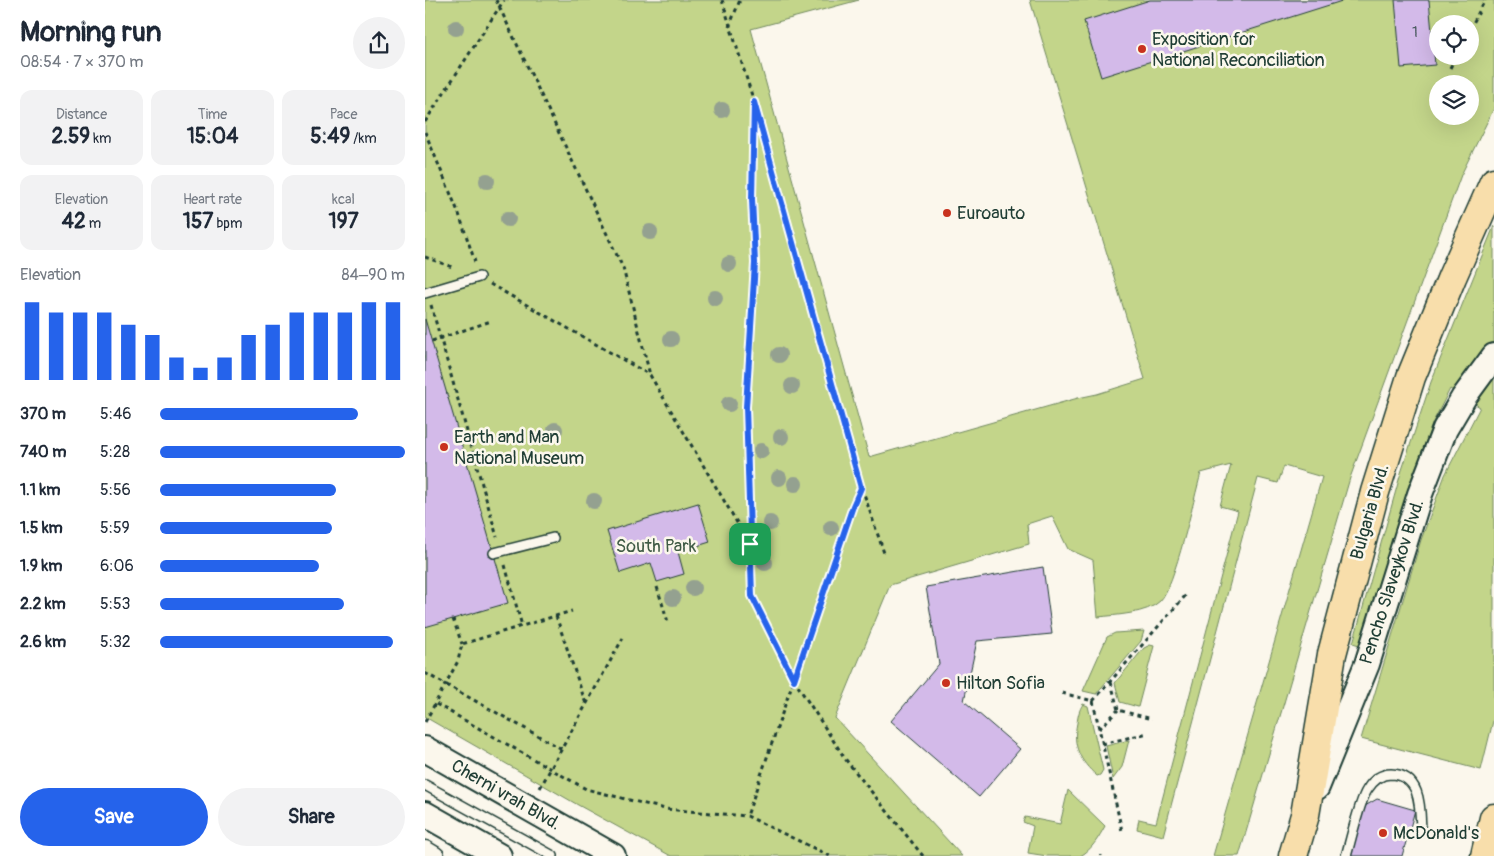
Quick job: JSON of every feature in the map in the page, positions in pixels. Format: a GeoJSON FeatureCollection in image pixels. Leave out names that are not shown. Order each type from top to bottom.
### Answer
{"type":"FeatureCollection","features":[{"type":"Feature","properties":{"kind":"main road","name":"Bulgaria Blvd."},"geometry":{"type":"LineString","coordinates":[[1293,856],[1305,815],[1332,654],[1375,492],[1411,377],[1494,182]]}},
{"type":"Feature","properties":{"kind":"main road","name":"Pencho Slaveykov Blvd."},"geometry":{"type":"LineString","coordinates":[[1305,815],[1367,664],[1420,494],[1445,429],[1464,397],[1494,356]]}},
{"type":"Feature","properties":{"kind":"main road","name":"Cherni vrah Blvd."},"geometry":{"type":"LineString","coordinates":[[425,749],[613,856]]}},
{"type":"Feature","properties":{"kind":"main road"},"geometry":{"type":"LineString","coordinates":[[425,814],[499,856]]}},
{"type":"Feature","properties":{"kind":"main road"},"geometry":{"type":"LineString","coordinates":[[1485,856],[1494,818]]}},
{"type":"Feature","properties":{"kind":"street"},"geometry":{"type":"LineString","coordinates":[[425,850],[435,856]]}},
{"type":"Feature","properties":{"kind":"lane"},"geometry":{"type":"LineString","coordinates":[[426,293],[479,277]]}},
{"type":"Feature","properties":{"kind":"lane"},"geometry":{"type":"LineString","coordinates":[[497,552],[553,538]]}},
{"type":"Feature","properties":{"kind":"lane"},"geometry":{"type":"LineString","coordinates":[[1346,856],[1365,792],[1373,781],[1382,775],[1403,776],[1411,781],[1418,794],[1421,831]]}},
{"type":"Feature","properties":{"kind":"lane"},"geometry":{"type":"LineString","coordinates":[[425,785],[553,856]]}},
{"type":"Feature","properties":{"kind":"path"},"geometry":{"type":"LineString","coordinates":[[496,0],[623,268],[650,375],[750,544]]}},
{"type":"Feature","properties":{"kind":"path"},"geometry":{"type":"LineString","coordinates":[[425,122],[504,0]]}},
{"type":"Feature","properties":{"kind":"path"},"geometry":{"type":"LineString","coordinates":[[722,0],[754,102],[861,488],[884,553]]}},
{"type":"Feature","properties":{"kind":"path"},"geometry":{"type":"LineString","coordinates":[[729,27],[740,0]]}},
{"type":"Feature","properties":{"kind":"path"},"geometry":{"type":"LineString","coordinates":[[1477,15],[1485,0]]}},
{"type":"Feature","properties":{"kind":"path"},"geometry":{"type":"LineString","coordinates":[[754,102],[752,199],[755,263],[746,407],[752,596],[794,680],[846,760],[923,856]]}},
{"type":"Feature","properties":{"kind":"path"},"geometry":{"type":"LineString","coordinates":[[425,132],[459,214],[479,277],[650,375]]}},
{"type":"Feature","properties":{"kind":"path"},"geometry":{"type":"LineString","coordinates":[[426,293],[440,338],[497,552],[522,626]]}},
{"type":"Feature","properties":{"kind":"path"},"geometry":{"type":"LineString","coordinates":[[431,341],[491,321]]}},
{"type":"Feature","properties":{"kind":"path"},"geometry":{"type":"LineString","coordinates":[[747,816],[853,506],[861,488]]}},
{"type":"Feature","properties":{"kind":"path"},"geometry":{"type":"LineString","coordinates":[[657,587],[668,622]]}},
{"type":"Feature","properties":{"kind":"path"},"geometry":{"type":"LineString","coordinates":[[1093,701],[1186,595]]}},
{"type":"Feature","properties":{"kind":"path"},"geometry":{"type":"LineString","coordinates":[[462,644],[572,611]]}},
{"type":"Feature","properties":{"kind":"path"},"geometry":{"type":"LineString","coordinates":[[556,616],[586,704]]}},
{"type":"Feature","properties":{"kind":"path"},"geometry":{"type":"LineString","coordinates":[[425,722],[458,661],[462,644],[453,619]]}},
{"type":"Feature","properties":{"kind":"path"},"geometry":{"type":"LineString","coordinates":[[538,792],[623,638]]}},
{"type":"Feature","properties":{"kind":"path"},"geometry":{"type":"LineString","coordinates":[[425,673],[562,749]]}},
{"type":"Feature","properties":{"kind":"path"},"geometry":{"type":"LineString","coordinates":[[1111,682],[1118,710]]}},
{"type":"Feature","properties":{"kind":"path"},"geometry":{"type":"LineString","coordinates":[[1062,693],[1093,701]]}},
{"type":"Feature","properties":{"kind":"path"},"geometry":{"type":"LineString","coordinates":[[1093,701],[1122,831]]}},
{"type":"Feature","properties":{"kind":"path"},"geometry":{"type":"LineString","coordinates":[[436,704],[586,789],[665,809],[747,816],[830,856]]}},
{"type":"Feature","properties":{"kind":"path"},"geometry":{"type":"LineString","coordinates":[[1118,710],[1152,719]]}},
{"type":"Feature","properties":{"kind":"path"},"geometry":{"type":"LineString","coordinates":[[1099,729],[1118,710]]}},
{"type":"Feature","properties":{"kind":"path"},"geometry":{"type":"LineString","coordinates":[[1102,744],[1148,733]]}},
{"type":"Feature","properties":{"kind":"green space","name":"South Park"},"geometry":{"type":"Polygon","coordinates":[[[425,0],[859,0],[751,29],[869,457],[1145,379],[1030,0],[1494,0],[1494,108],[1461,175],[1350,478],[1239,856],[1213,856],[1322,477],[1284,466],[1278,483],[1258,478],[1163,836],[1137,829],[1139,819],[1156,823],[1238,511],[1220,506],[1231,465],[1201,473],[1172,578],[1160,601],[1147,609],[1098,617],[1093,560],[1068,549],[1052,516],[1027,524],[1029,544],[890,585],[835,718],[962,856],[671,856],[425,717],[425,0]]]}},
{"type":"Feature","properties":{"kind":"green space"},"geometry":{"type":"Polygon","coordinates":[[[1494,226],[1494,717],[1481,770],[1361,739],[1421,540],[1445,475],[1480,407],[1450,389],[1433,422],[1409,485],[1365,630],[1359,645],[1353,643],[1400,476],[1431,382],[1494,226]]]}},
{"type":"Feature","properties":{"kind":"green space"},"geometry":{"type":"Polygon","coordinates":[[[1144,631],[1141,641],[1096,694],[1083,691],[1107,637],[1115,633],[1144,631]]]}},
{"type":"Feature","properties":{"kind":"green space"},"geometry":{"type":"Polygon","coordinates":[[[1150,645],[1154,646],[1138,707],[1120,702],[1115,683],[1144,648],[1150,645]]]}},
{"type":"Feature","properties":{"kind":"green space"},"geometry":{"type":"Polygon","coordinates":[[[1083,704],[1088,706],[1103,770],[1097,776],[1082,759],[1077,746],[1076,731],[1079,713],[1083,704]]]}},
{"type":"Feature","properties":{"kind":"green space"},"geometry":{"type":"Polygon","coordinates":[[[1129,740],[1122,767],[1113,779],[1106,746],[1129,740]]]}},
{"type":"Feature","properties":{"kind":"green space"},"geometry":{"type":"Polygon","coordinates":[[[1068,790],[1105,826],[1097,839],[1088,851],[1080,856],[1047,856],[1028,853],[1033,826],[1023,822],[1025,817],[1060,824],[1068,790]]]}},
{"type":"Feature","properties":{"kind":"building","name":"Exposition for National Reconciliation"},"geometry":{"type":"Polygon","coordinates":[[[1150,0],[1345,0],[1101,77],[1084,21],[1150,0]]]}},
{"type":"Feature","properties":{"kind":"building"},"geometry":{"type":"Polygon","coordinates":[[[1395,0],[1429,0],[1429,65],[1435,65],[1401,68],[1395,0]]]}},
{"type":"Feature","properties":{"kind":"building","name":"Earth and Man National Museum"},"geometry":{"type":"Polygon","coordinates":[[[425,319],[508,603],[425,627],[425,319]]]}},
{"type":"Feature","properties":{"kind":"building"},"geometry":{"type":"Polygon","coordinates":[[[698,503],[710,542],[678,552],[684,574],[657,582],[651,563],[620,573],[607,531],[698,503]]]}},
{"type":"Feature","properties":{"kind":"building","name":"Hilton Sofia"},"geometry":{"type":"Polygon","coordinates":[[[1043,567],[1052,634],[977,641],[964,701],[1020,749],[979,797],[891,721],[939,664],[926,587],[1043,567]]]}},
{"type":"Feature","properties":{"kind":"building","name":"McDonald's"},"geometry":{"type":"Polygon","coordinates":[[[1377,799],[1415,810],[1402,856],[1351,856],[1365,806],[1377,799]]]}},
{"type":"Feature","properties":{"kind":"place","name":"Exposition for National Reconciliation"},"geometry":{"type":"Point","coordinates":[1142,49]}},
{"type":"Feature","properties":{"kind":"place","name":"Euroauto"},"geometry":{"type":"Point","coordinates":[947,213]}},
{"type":"Feature","properties":{"kind":"place","name":"Earth and Man National Museum"},"geometry":{"type":"Point","coordinates":[444,447]}},
{"type":"Feature","properties":{"kind":"place","name":"Hilton Sofia"},"geometry":{"type":"Point","coordinates":[946,683]}},
{"type":"Feature","properties":{"kind":"place","name":"McDonald's"},"geometry":{"type":"Point","coordinates":[1383,833]}},
{"type":"Feature","properties":{"kind":"route"},"geometry":{"type":"LineString","coordinates":[[754,102],[861,488],[830,571],[794,680],[752,596],[750,544],[746,407],[755,263],[752,199],[754,102]]}}]}
